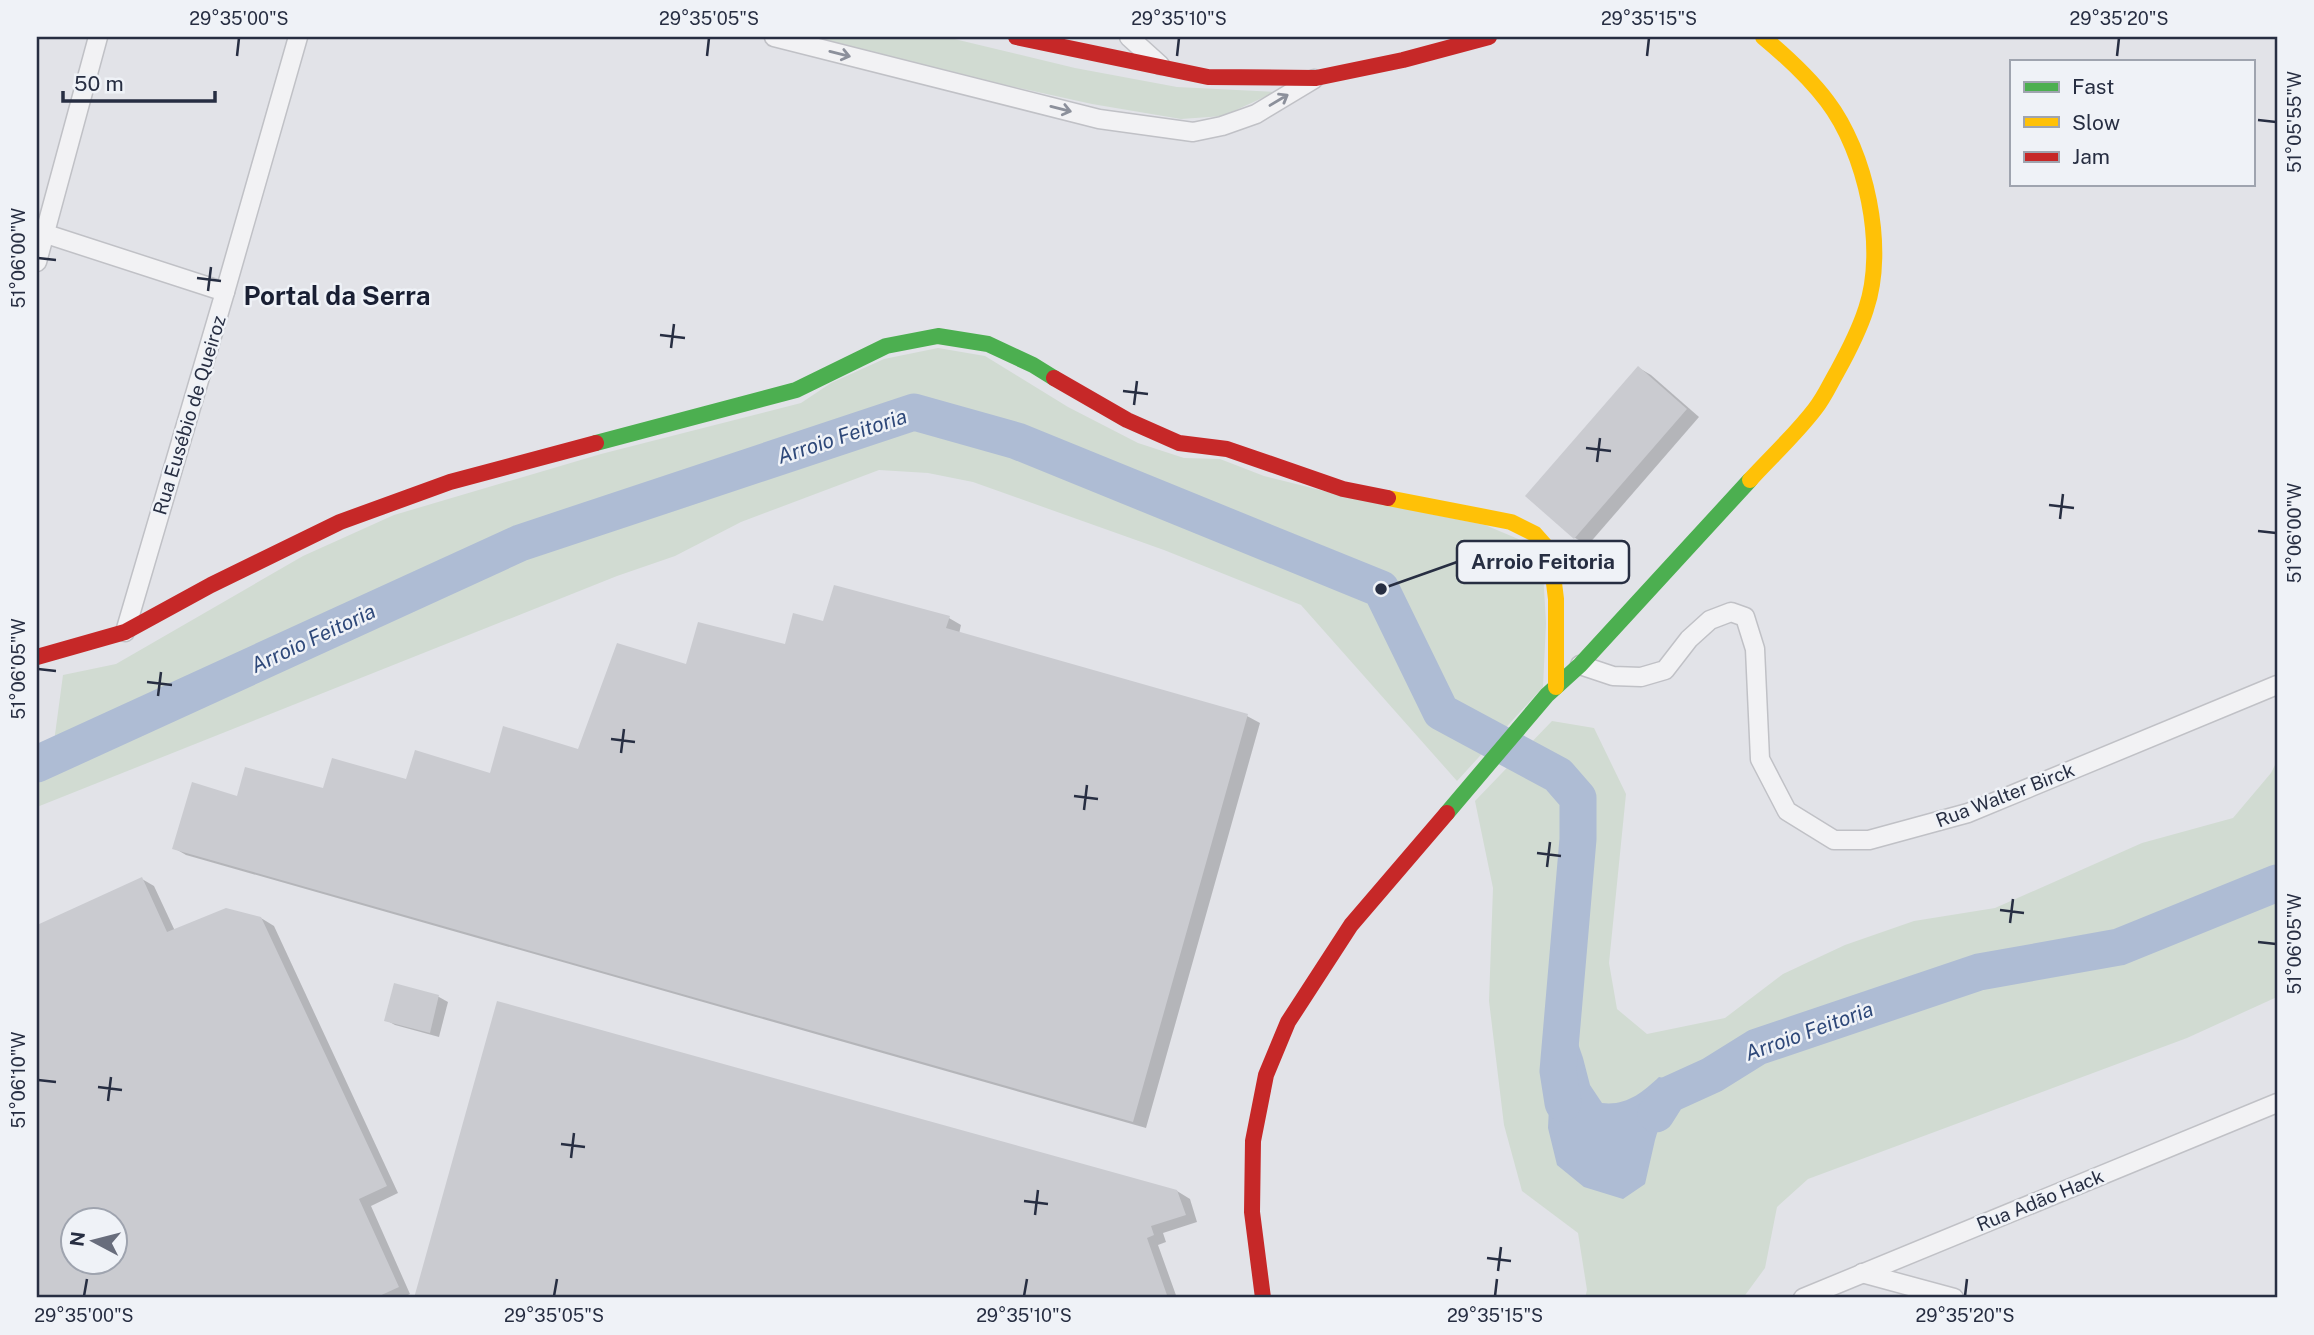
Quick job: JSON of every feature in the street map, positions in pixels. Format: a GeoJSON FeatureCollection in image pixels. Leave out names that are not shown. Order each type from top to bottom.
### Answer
{"type":"FeatureCollection","features":[{"type":"Feature","properties":{"kind":"main road"},"geometry":{"type":"LineString","coordinates":[[1016,37],[1208,77],[1316,78],[1403,60],[1489,37]]}},
{"type":"Feature","properties":{"kind":"main road"},"geometry":{"type":"LineString","coordinates":[[1263,1298],[1252,1212],[1253,1141],[1266,1075],[1288,1023],[1351,925],[1465,789],[1552,691],[1580,666],[1815,408],[1848,352],[1867,308],[1874,265],[1874,222],[1864,180],[1849,140],[1829,103],[1796,64],[1763,37]]}},
{"type":"Feature","properties":{"kind":"main road"},"geometry":{"type":"LineString","coordinates":[[37,657],[125,632],[211,585],[341,522],[450,482],[796,390],[886,346],[938,336],[988,344],[1032,365],[1115,414],[1179,443],[1227,449],[1343,489],[1511,522],[1535,534],[1550,551],[1556,598],[1552,691]]}},
{"type":"Feature","properties":{"kind":"main road"},"geometry":{"type":"LineString","coordinates":[[1252,1212],[1278,1288]]}},
{"type":"Feature","properties":{"kind":"street"},"geometry":{"type":"LineString","coordinates":[[37,262],[41,232],[98,37]]}},
{"type":"Feature","properties":{"kind":"street","name":"Rua Eusébio de Queiroz"},"geometry":{"type":"LineString","coordinates":[[125,632],[298,37]]}},
{"type":"Feature","properties":{"kind":"street"},"geometry":{"type":"LineString","coordinates":[[774,37],[1099,119],[1193,132],[1222,126],[1256,114],[1316,78]]}},
{"type":"Feature","properties":{"kind":"street"},"geometry":{"type":"LineString","coordinates":[[1129,37],[1163,68]]}},
{"type":"Feature","properties":{"kind":"street"},"geometry":{"type":"LineString","coordinates":[[41,232],[226,292]]}},
{"type":"Feature","properties":{"kind":"street","name":"Rua Walter Birck"},"geometry":{"type":"LineString","coordinates":[[1580,666],[1613,676],[1641,677],[1665,670],[1689,639],[1710,620],[1731,612],[1745,617],[1755,649],[1760,758],[1787,811],[1835,840],[1843,841],[1869,840],[1968,813],[2277,685]]}},
{"type":"Feature","properties":{"kind":"street","name":"Rua Adão Hack"},"geometry":{"type":"LineString","coordinates":[[1803,1298],[2277,1103]]}},
{"type":"Feature","properties":{"kind":"street"},"geometry":{"type":"LineString","coordinates":[[1862,1273],[1954,1298]]}},
{"type":"Feature","properties":{"kind":"shaded area"},"geometry":{"type":"Polygon","coordinates":[[[807,37],[946,37],[1075,68],[1177,87],[1275,92],[1223,116],[1181,119],[1092,104],[987,81],[807,37]]]}},
{"type":"Feature","properties":{"kind":"shaded area"},"geometry":{"type":"Polygon","coordinates":[[[938,348],[985,356],[1068,407],[1138,443],[1184,458],[1220,459],[1264,476],[1352,498],[1485,525],[1530,544],[1543,572],[1546,623],[1543,687],[1457,781],[1301,605],[1164,550],[973,482],[928,473],[879,470],[741,522],[675,556],[617,576],[37,807],[37,756],[54,742],[63,675],[116,664],[303,556],[394,515],[601,454],[801,403],[831,383],[884,359],[938,348]]]}},
{"type":"Feature","properties":{"kind":"shaded area"},"geometry":{"type":"Polygon","coordinates":[[[1552,721],[1594,728],[1626,794],[1609,963],[1617,1009],[1647,1034],[1725,1018],[1783,974],[1845,945],[1914,921],[1995,908],[2142,843],[2233,818],[2271,773],[2277,761],[2277,997],[2187,1038],[1808,1179],[1777,1207],[1765,1268],[1743,1298],[1585,1298],[1587,1290],[1578,1233],[1522,1191],[1504,1125],[1489,1001],[1493,888],[1475,801],[1552,721]]]}},
{"type":"Feature","properties":{"kind":"water"},"geometry":{"type":"Polygon","coordinates":[[[1572,1026],[1590,1085],[1602,1103],[1619,1102],[1633,1097],[1659,1077],[1692,1084],[1668,1096],[1645,1184],[1623,1199],[1584,1187],[1557,1165],[1548,1128],[1550,1085],[1559,1056],[1561,1034],[1572,1026]]]}},
{"type":"Feature","properties":{"kind":"building"},"geometry":{"type":"Polygon","coordinates":[[[1638,366],[1687,409],[1574,539],[1525,496],[1638,366]]]}},
{"type":"Feature","properties":{"kind":"building"},"geometry":{"type":"Polygon","coordinates":[[[834,585],[950,616],[946,628],[1248,714],[1133,1122],[172,849],[192,782],[237,796],[245,767],[323,788],[332,758],[406,779],[415,750],[490,773],[503,726],[578,749],[617,643],[686,664],[698,622],[785,644],[793,613],[823,621],[834,585]]]}},
{"type":"Feature","properties":{"kind":"building"},"geometry":{"type":"Polygon","coordinates":[[[142,877],[167,932],[226,908],[261,917],[387,1186],[359,1199],[399,1287],[375,1298],[37,1298],[37,925],[142,877]]]}},
{"type":"Feature","properties":{"kind":"building"},"geometry":{"type":"Polygon","coordinates":[[[394,983],[439,995],[430,1033],[384,1021],[394,983]]]}},
{"type":"Feature","properties":{"kind":"building"},"geometry":{"type":"Polygon","coordinates":[[[497,1001],[1177,1190],[1186,1215],[1151,1226],[1154,1235],[1147,1238],[1168,1298],[414,1298],[497,1001]]]}},
{"type":"Feature","properties":{"kind":"waterway","name":"Arroio Feitoria"},"geometry":{"type":"LineString","coordinates":[[37,764],[520,543],[914,412],[1017,441],[1381,589],[1441,712],[1558,775],[1578,798],[1578,839],[1558,1071],[1563,1103]]}},
{"type":"Feature","properties":{"kind":"waterway","name":"Arroio Feitoria"},"geometry":{"type":"LineString","coordinates":[[1656,1114],[1668,1095],[1712,1075],[1757,1047],[1979,972],[2119,947],[2277,883]]}},
{"type":"Feature","properties":{"kind":"traffic: fast"},"geometry":{"type":"LineString","coordinates":[[596,443],[796,390],[886,346],[938,336],[988,344],[1054,378]]}},
{"type":"Feature","properties":{"kind":"traffic: fast"},"geometry":{"type":"LineString","coordinates":[[1447,813],[1547,695],[1580,665],[1750,480]]}},
{"type":"Feature","properties":{"kind":"traffic: slow"},"geometry":{"type":"LineString","coordinates":[[1750,480],[1800,427],[1827,391],[1866,309],[1872,285],[1874,258],[1869,201],[1862,173],[1841,122],[1812,83],[1763,37]]}},
{"type":"Feature","properties":{"kind":"traffic: slow"},"geometry":{"type":"LineString","coordinates":[[1388,498],[1511,522],[1535,534],[1550,551],[1556,599],[1556,687]]}},
{"type":"Feature","properties":{"kind":"traffic: jam"},"geometry":{"type":"LineString","coordinates":[[1016,37],[1208,77],[1316,78],[1403,60],[1489,37]]}},
{"type":"Feature","properties":{"kind":"traffic: jam"},"geometry":{"type":"LineString","coordinates":[[1054,378],[1127,420],[1179,443],[1227,449],[1343,489],[1388,498]]}},
{"type":"Feature","properties":{"kind":"traffic: jam"},"geometry":{"type":"LineString","coordinates":[[37,657],[125,632],[211,585],[340,522],[450,482],[596,443]]}},
{"type":"Feature","properties":{"kind":"traffic: jam"},"geometry":{"type":"LineString","coordinates":[[1263,1298],[1252,1212],[1253,1141],[1266,1075],[1288,1022],[1351,925],[1447,813]]}},
{"type":"Feature","properties":{"kind":"place","name":"Arroio Feitoria"},"geometry":{"type":"Point","coordinates":[1381,589]}},
{"type":"Feature","properties":{"kind":"district","name":"Portal da Serra"},"geometry":{"type":"Point","coordinates":[337,295]}}]}
